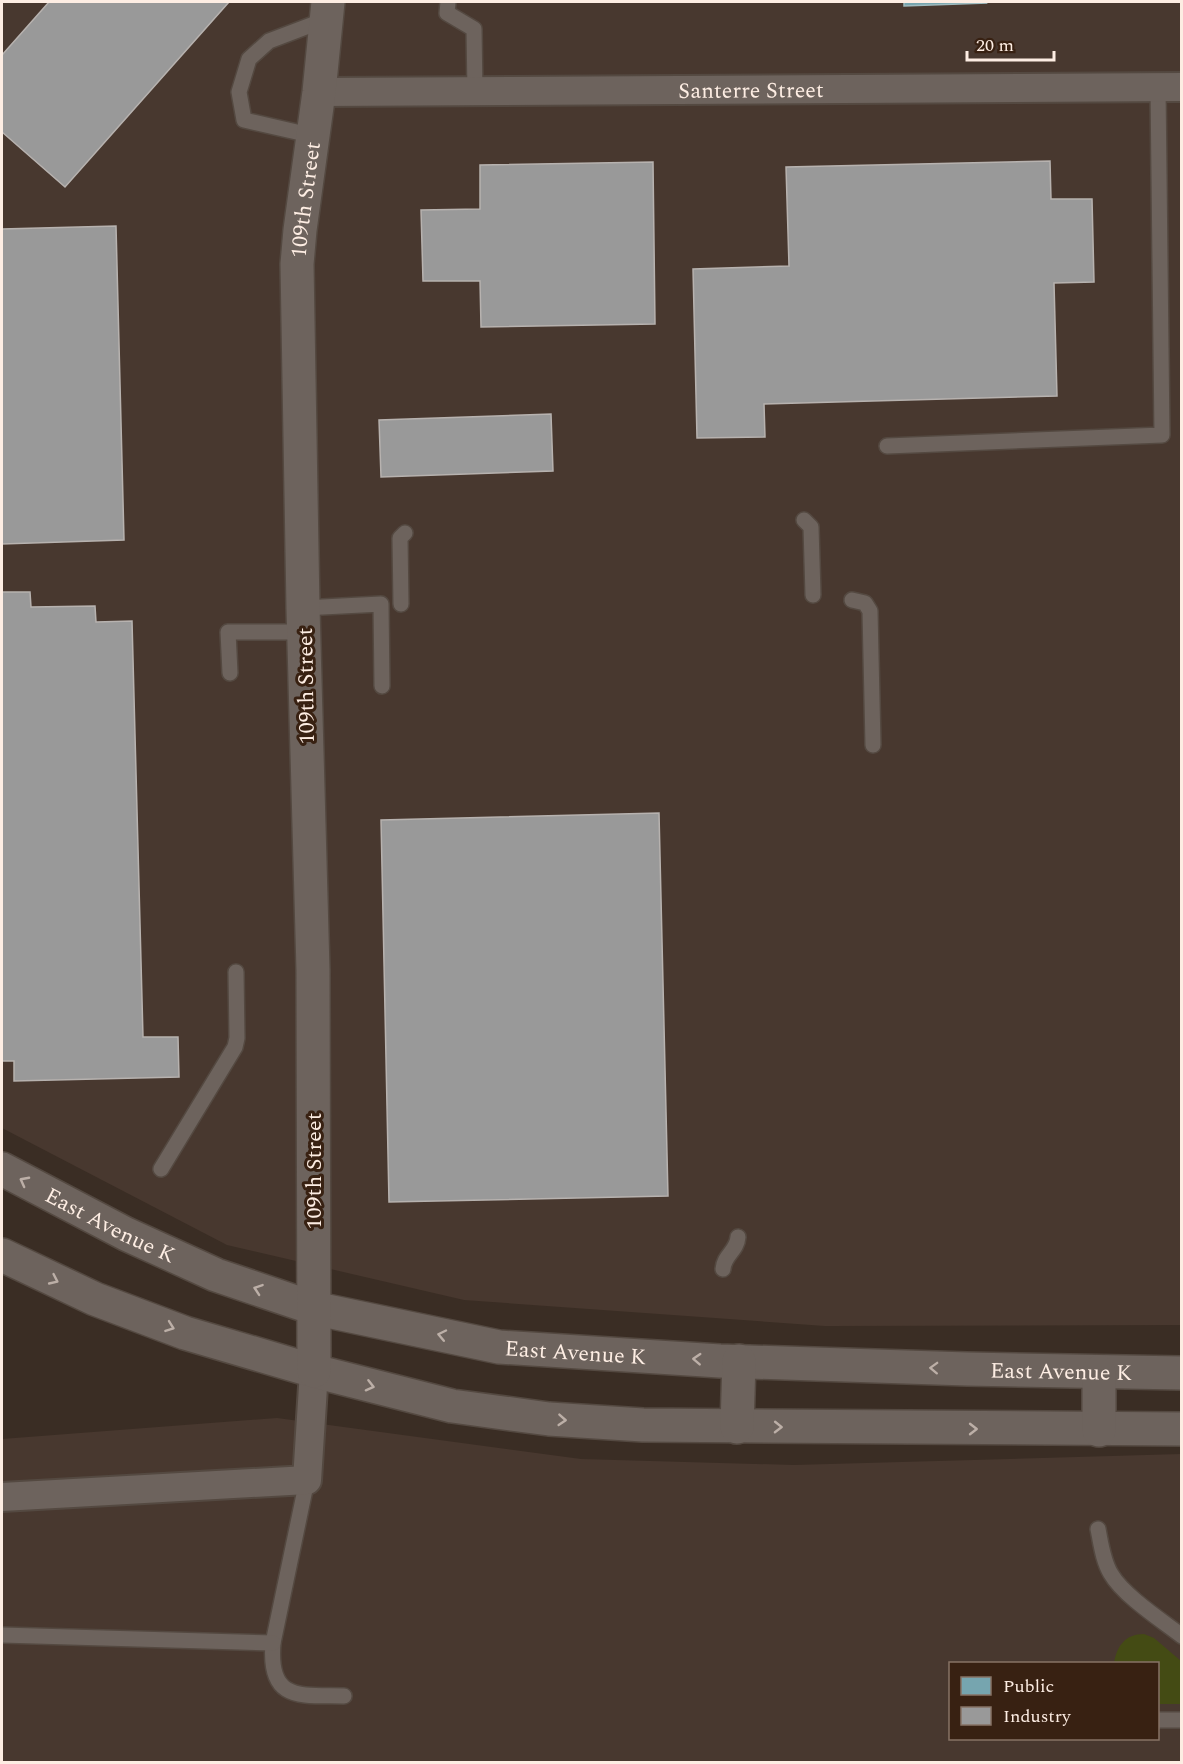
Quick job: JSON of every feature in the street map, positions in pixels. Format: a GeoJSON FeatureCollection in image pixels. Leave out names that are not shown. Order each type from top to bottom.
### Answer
{"type":"FeatureCollection","features":[{"type":"Feature","properties":{"kind":"street","name":"109th Street"},"geometry":{"type":"LineString","coordinates":[[314,1371],[313,970],[303,620],[297,264],[314,136],[327,10]]}},
{"type":"Feature","properties":{"kind":"street","name":"Santerre Street"},"geometry":{"type":"LineString","coordinates":[[319,92],[1170,88]]}},
{"type":"Feature","properties":{"kind":"street","name":"East Avenue K"},"geometry":{"type":"LineString","coordinates":[[2,1169],[126,1234],[216,1275],[314,1308],[499,1347],[739,1361],[1182,1373]]}},
{"type":"Feature","properties":{"kind":"street"},"geometry":{"type":"LineString","coordinates":[[2,1255],[105,1303],[186,1333],[314,1371],[452,1406],[538,1418],[643,1425],[1182,1429]]}},
{"type":"Feature","properties":{"kind":"street"},"geometry":{"type":"LineString","coordinates":[[736,1427],[739,1361]]}},
{"type":"Feature","properties":{"kind":"street"},"geometry":{"type":"LineString","coordinates":[[2,1497],[307,1480],[314,1371]]}},
{"type":"Feature","properties":{"kind":"street"},"geometry":{"type":"LineString","coordinates":[[1099,1372],[1099,1430]]}},
{"type":"Feature","properties":{"kind":"lane"},"geometry":{"type":"LineString","coordinates":[[448,2],[447,13],[474,29],[475,92]]}},
{"type":"Feature","properties":{"kind":"lane"},"geometry":{"type":"LineString","coordinates":[[314,136],[244,120],[239,92],[249,59],[269,41],[327,10]]}},
{"type":"Feature","properties":{"kind":"lane"},"geometry":{"type":"LineString","coordinates":[[887,446],[1162,435],[1170,88]]}},
{"type":"Feature","properties":{"kind":"lane"},"geometry":{"type":"LineString","coordinates":[[804,520],[811,527],[813,595]]}},
{"type":"Feature","properties":{"kind":"lane"},"geometry":{"type":"LineString","coordinates":[[401,604],[399,538],[405,533]]}},
{"type":"Feature","properties":{"kind":"lane"},"geometry":{"type":"LineString","coordinates":[[852,600],[865,603],[870,611],[873,745]]}},
{"type":"Feature","properties":{"kind":"lane"},"geometry":{"type":"LineString","coordinates":[[230,673],[228,632],[381,604],[382,686]]}},
{"type":"Feature","properties":{"kind":"lane"},"geometry":{"type":"LineString","coordinates":[[162,1169],[235,1047],[237,1038],[236,972]]}},
{"type":"Feature","properties":{"kind":"lane"},"geometry":{"type":"LineString","coordinates":[[723,1269],[726,1257],[736,1246],[738,1237]]}},
{"type":"Feature","properties":{"kind":"lane"},"geometry":{"type":"LineString","coordinates":[[307,1480],[271,1662],[276,1679],[288,1692],[303,1695],[344,1696]]}},
{"type":"Feature","properties":{"kind":"lane"},"geometry":{"type":"LineString","coordinates":[[1098,1529],[1104,1557],[1111,1574],[1123,1589],[1182,1636]]}},
{"type":"Feature","properties":{"kind":"lane"},"geometry":{"type":"LineString","coordinates":[[2,1635],[273,1643]]}},
{"type":"Feature","properties":{"kind":"lane"},"geometry":{"type":"LineString","coordinates":[[1159,1720],[1182,1720]]}},
{"type":"Feature","properties":{"kind":"shaded area"},"geometry":{"type":"Polygon","coordinates":[[[2,2],[1181,2],[1181,1325],[825,1326],[464,1300],[227,1245],[2,1128],[2,2]]]}},
{"type":"Feature","properties":{"kind":"shaded area"},"geometry":{"type":"Polygon","coordinates":[[[277,1418],[581,1459],[794,1465],[1181,1454],[1181,1762],[2,1762],[2,1439],[277,1418]]]}},
{"type":"Feature","properties":{"kind":"green space"},"geometry":{"type":"Polygon","coordinates":[[[1144,1634],[1154,1638],[1181,1661],[1181,1704],[1159,1704],[1159,1662],[1114,1662],[1117,1651],[1123,1642],[1144,1634]]]}},
{"type":"Feature","properties":{"kind":"building: Public"},"geometry":{"type":"Polygon","coordinates":[[[904,2],[985,2],[986,3],[904,6],[904,2]]]}},
{"type":"Feature","properties":{"kind":"building: Industry"},"geometry":{"type":"Polygon","coordinates":[[[49,2],[229,2],[65,187],[2,132],[2,55],[49,2]]]}},
{"type":"Feature","properties":{"kind":"building: Industry"},"geometry":{"type":"Polygon","coordinates":[[[1050,161],[1051,199],[1092,199],[1094,282],[1054,283],[1057,396],[764,404],[765,437],[697,438],[693,269],[789,266],[786,167],[1050,161]]]}},
{"type":"Feature","properties":{"kind":"building: Industry"},"geometry":{"type":"Polygon","coordinates":[[[653,162],[655,324],[481,327],[480,281],[423,281],[421,210],[480,209],[480,165],[653,162]]]}},
{"type":"Feature","properties":{"kind":"building: Industry"},"geometry":{"type":"Polygon","coordinates":[[[116,226],[124,540],[2,544],[2,229],[116,226]]]}},
{"type":"Feature","properties":{"kind":"building: Industry"},"geometry":{"type":"Polygon","coordinates":[[[551,414],[553,471],[381,477],[379,420],[551,414]]]}},
{"type":"Feature","properties":{"kind":"building: Industry"},"geometry":{"type":"Polygon","coordinates":[[[2,592],[30,592],[31,607],[95,606],[96,622],[132,621],[143,1037],[178,1037],[179,1077],[14,1081],[14,1061],[2,1061],[2,592]]]}},
{"type":"Feature","properties":{"kind":"building: Industry"},"geometry":{"type":"Polygon","coordinates":[[[659,813],[668,1196],[389,1202],[381,820],[659,813]]]}}]}
